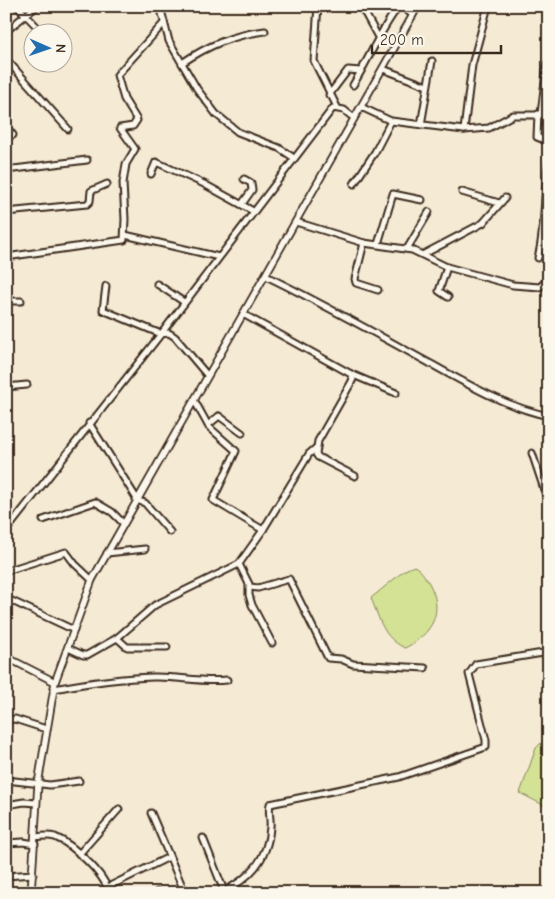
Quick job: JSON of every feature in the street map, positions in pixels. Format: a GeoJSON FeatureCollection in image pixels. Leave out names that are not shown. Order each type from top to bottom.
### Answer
{"type":"FeatureCollection","features":[{"type":"Feature","properties":{"kind":"street"},"geometry":{"type":"LineString","coordinates":[[17,6],[33,22]]}},
{"type":"Feature","properties":{"kind":"street"},"geometry":{"type":"LineString","coordinates":[[6,31],[37,6]]}},
{"type":"Feature","properties":{"kind":"street"},"geometry":{"type":"LineString","coordinates":[[160,6],[169,41],[197,89],[221,119],[238,132],[279,148],[294,158]]}},
{"type":"Feature","properties":{"kind":"street"},"geometry":{"type":"LineString","coordinates":[[318,6],[314,61],[337,107],[354,118]]}},
{"type":"Feature","properties":{"kind":"street"},"geometry":{"type":"LineString","coordinates":[[361,6],[378,37]]}},
{"type":"Feature","properties":{"kind":"street"},"geometry":{"type":"LineString","coordinates":[[353,85],[386,22],[400,6],[413,15]]}},
{"type":"Feature","properties":{"kind":"street"},"geometry":{"type":"LineString","coordinates":[[31,893],[38,784],[55,682],[92,580],[418,6]]}},
{"type":"Feature","properties":{"kind":"street"},"geometry":{"type":"LineString","coordinates":[[464,130],[472,65],[488,6]]}},
{"type":"Feature","properties":{"kind":"street"},"geometry":{"type":"LineString","coordinates":[[6,257],[120,242],[125,235],[123,183],[126,164],[135,149],[120,128],[133,126],[137,120],[124,99],[117,76],[164,23]]}},
{"type":"Feature","properties":{"kind":"street"},"geometry":{"type":"LineString","coordinates":[[182,63],[223,40],[240,34],[265,31]]}},
{"type":"Feature","properties":{"kind":"street"},"geometry":{"type":"LineString","coordinates":[[6,59],[68,129]]}},
{"type":"Feature","properties":{"kind":"street"},"geometry":{"type":"LineString","coordinates":[[422,125],[432,61]]}},
{"type":"Feature","properties":{"kind":"street"},"geometry":{"type":"LineString","coordinates":[[547,64],[536,137],[549,142]]}},
{"type":"Feature","properties":{"kind":"street"},"geometry":{"type":"LineString","coordinates":[[383,69],[428,86]]}},
{"type":"Feature","properties":{"kind":"street"},"geometry":{"type":"LineString","coordinates":[[330,95],[348,70],[361,71]]}},
{"type":"Feature","properties":{"kind":"street"},"geometry":{"type":"LineString","coordinates":[[6,531],[89,423],[161,334],[333,108],[337,107]]}},
{"type":"Feature","properties":{"kind":"street"},"geometry":{"type":"LineString","coordinates":[[361,107],[391,121],[464,130],[489,128],[513,115],[549,115]]}},
{"type":"Feature","properties":{"kind":"street"},"geometry":{"type":"LineString","coordinates":[[354,184],[375,152],[391,121]]}},
{"type":"Feature","properties":{"kind":"street"},"geometry":{"type":"LineString","coordinates":[[6,127],[13,135]]}},
{"type":"Feature","properties":{"kind":"street"},"geometry":{"type":"LineString","coordinates":[[6,170],[87,160]]}},
{"type":"Feature","properties":{"kind":"street"},"geometry":{"type":"LineString","coordinates":[[538,258],[541,244],[544,186],[549,161]]}},
{"type":"Feature","properties":{"kind":"street"},"geometry":{"type":"LineString","coordinates":[[152,174],[153,164],[156,162],[253,211]]}},
{"type":"Feature","properties":{"kind":"street"},"geometry":{"type":"LineString","coordinates":[[242,204],[252,190],[250,183],[244,179]]}},
{"type":"Feature","properties":{"kind":"street"},"geometry":{"type":"LineString","coordinates":[[6,212],[86,204],[90,201],[91,191],[107,184]]}},
{"type":"Feature","properties":{"kind":"street"},"geometry":{"type":"LineString","coordinates":[[462,192],[499,203]]}},
{"type":"Feature","properties":{"kind":"street"},"geometry":{"type":"LineString","coordinates":[[378,244],[392,194],[422,200]]}},
{"type":"Feature","properties":{"kind":"street"},"geometry":{"type":"LineString","coordinates":[[424,254],[483,223],[505,198]]}},
{"type":"Feature","properties":{"kind":"street"},"geometry":{"type":"LineString","coordinates":[[408,249],[429,212]]}},
{"type":"Feature","properties":{"kind":"street"},"geometry":{"type":"LineString","coordinates":[[296,222],[364,243],[408,249],[424,254],[432,261],[447,267],[513,284],[540,287],[549,278]]}},
{"type":"Feature","properties":{"kind":"street"},"geometry":{"type":"LineString","coordinates":[[125,235],[220,257]]}},
{"type":"Feature","properties":{"kind":"street"},"geometry":{"type":"LineString","coordinates":[[364,243],[355,280],[356,283],[378,290]]}},
{"type":"Feature","properties":{"kind":"street"},"geometry":{"type":"LineString","coordinates":[[447,267],[439,291],[448,297]]}},
{"type":"Feature","properties":{"kind":"street"},"geometry":{"type":"LineString","coordinates":[[266,276],[314,299],[488,396],[526,411],[549,416]]}},
{"type":"Feature","properties":{"kind":"street"},"geometry":{"type":"LineString","coordinates":[[157,284],[184,302]]}},
{"type":"Feature","properties":{"kind":"street"},"geometry":{"type":"LineString","coordinates":[[106,286],[102,310],[161,334],[169,333],[175,336],[207,375]]}},
{"type":"Feature","properties":{"kind":"street"},"geometry":{"type":"LineString","coordinates":[[6,301],[21,301]]}},
{"type":"Feature","properties":{"kind":"street"},"geometry":{"type":"LineString","coordinates":[[243,314],[351,374],[396,393]]}},
{"type":"Feature","properties":{"kind":"street"},"geometry":{"type":"LineString","coordinates":[[68,648],[85,656],[117,638],[155,605],[239,564],[263,530],[309,454],[316,448],[353,379],[351,374]]}},
{"type":"Feature","properties":{"kind":"street"},"geometry":{"type":"LineString","coordinates":[[6,387],[27,385]]}},
{"type":"Feature","properties":{"kind":"street"},"geometry":{"type":"LineString","coordinates":[[194,400],[208,425],[236,451],[213,500],[263,530]]}},
{"type":"Feature","properties":{"kind":"street"},"geometry":{"type":"LineString","coordinates":[[208,425],[219,416],[242,433]]}},
{"type":"Feature","properties":{"kind":"street"},"geometry":{"type":"LineString","coordinates":[[89,423],[136,500],[145,502],[170,532]]}},
{"type":"Feature","properties":{"kind":"street"},"geometry":{"type":"LineString","coordinates":[[316,448],[318,457],[355,476]]}},
{"type":"Feature","properties":{"kind":"street"},"geometry":{"type":"LineString","coordinates":[[532,453],[549,504]]}},
{"type":"Feature","properties":{"kind":"street"},"geometry":{"type":"LineString","coordinates":[[44,520],[95,502],[112,512],[123,523]]}},
{"type":"Feature","properties":{"kind":"street"},"geometry":{"type":"LineString","coordinates":[[107,553],[146,549]]}},
{"type":"Feature","properties":{"kind":"street"},"geometry":{"type":"LineString","coordinates":[[6,570],[66,552],[75,564],[92,580]]}},
{"type":"Feature","properties":{"kind":"street"},"geometry":{"type":"LineString","coordinates":[[239,564],[250,587],[249,595],[252,605],[272,643]]}},
{"type":"Feature","properties":{"kind":"street"},"geometry":{"type":"LineString","coordinates":[[250,587],[258,588],[289,579],[328,658],[341,659],[353,664],[425,668]]}},
{"type":"Feature","properties":{"kind":"street"},"geometry":{"type":"LineString","coordinates":[[12,601],[74,630]]}},
{"type":"Feature","properties":{"kind":"street"},"geometry":{"type":"LineString","coordinates":[[117,638],[127,646],[168,647]]}},
{"type":"Feature","properties":{"kind":"street"},"geometry":{"type":"LineString","coordinates":[[203,838],[222,892],[241,882],[255,869],[264,856],[270,828],[270,804],[399,777],[486,747],[486,740],[469,674],[476,664],[549,652]]}},
{"type":"Feature","properties":{"kind":"street"},"geometry":{"type":"LineString","coordinates":[[6,657],[55,682]]}},
{"type":"Feature","properties":{"kind":"street"},"geometry":{"type":"LineString","coordinates":[[54,690],[89,682],[155,676],[197,682],[227,680]]}},
{"type":"Feature","properties":{"kind":"street"},"geometry":{"type":"LineString","coordinates":[[6,720],[15,719],[46,729]]}},
{"type":"Feature","properties":{"kind":"street"},"geometry":{"type":"LineString","coordinates":[[6,780],[38,784],[79,781]]}},
{"type":"Feature","properties":{"kind":"street"},"geometry":{"type":"LineString","coordinates":[[6,805],[24,802],[36,803]]}},
{"type":"Feature","properties":{"kind":"street"},"geometry":{"type":"LineString","coordinates":[[79,854],[119,809]]}},
{"type":"Feature","properties":{"kind":"street"},"geometry":{"type":"LineString","coordinates":[[151,813],[185,893]]}},
{"type":"Feature","properties":{"kind":"street"},"geometry":{"type":"LineString","coordinates":[[6,843],[54,837],[79,854],[98,873],[108,886],[109,893]]}},
{"type":"Feature","properties":{"kind":"street"},"geometry":{"type":"LineString","coordinates":[[108,886],[169,856]]}},
{"type":"Feature","properties":{"kind":"street"},"geometry":{"type":"LineString","coordinates":[[6,876],[33,874]]}},
{"type":"Feature","properties":{"kind":"green space"},"geometry":{"type":"Polygon","coordinates":[[[414,566],[421,571],[429,583],[434,594],[436,613],[429,629],[405,648],[387,634],[371,598],[405,570],[414,566]]]}},
{"type":"Feature","properties":{"kind":"green space"},"geometry":{"type":"Polygon","coordinates":[[[549,735],[549,808],[520,793],[536,748],[549,735]]]}}]}
